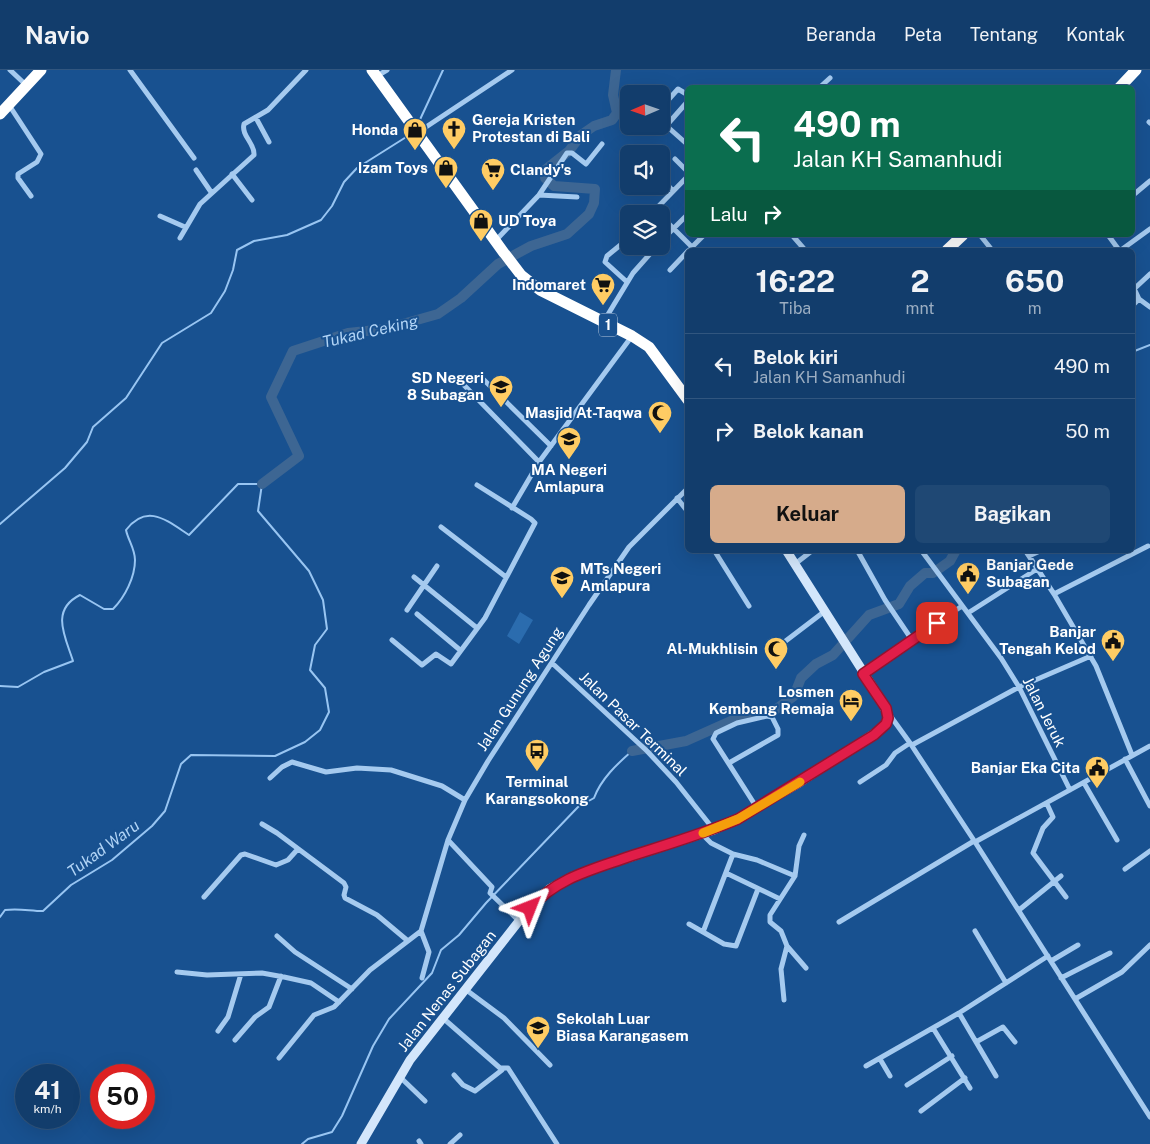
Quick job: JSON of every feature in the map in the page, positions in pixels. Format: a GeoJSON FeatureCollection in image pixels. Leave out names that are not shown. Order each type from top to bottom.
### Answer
{"type":"FeatureCollection","features":[{"type":"Feature","properties":{"kind":"highway"},"geometry":{"type":"LineString","coordinates":[[0,114],[40,70]]}},
{"type":"Feature","properties":{"kind":"highway"},"geometry":{"type":"LineString","coordinates":[[1122,85],[1136,70]]}},
{"type":"Feature","properties":{"kind":"highway"},"geometry":{"type":"LineString","coordinates":[[380,71],[410,118],[420,130],[499,237],[504,253],[420,130]]}},
{"type":"Feature","properties":{"kind":"highway"},"geometry":{"type":"LineString","coordinates":[[949,248],[961,237]]}},
{"type":"Feature","properties":{"kind":"highway","name":"1"},"geometry":{"type":"LineString","coordinates":[[505,254],[514,266],[540,290],[632,336],[655,354],[685,396]]}},
{"type":"Feature","properties":{"kind":"main road"},"geometry":{"type":"LineString","coordinates":[[788,553],[887,712]]}},
{"type":"Feature","properties":{"kind":"main road","name":"Jalan Nenas Subagan"},"geometry":{"type":"LineString","coordinates":[[361,1144],[415,1053],[444,1019],[519,921],[550,889],[565,879],[714,830],[757,808],[878,731],[887,721],[887,712]]}},
{"type":"Feature","properties":{"kind":"street"},"geometry":{"type":"LineString","coordinates":[[10,70],[26,85]]}},
{"type":"Feature","properties":{"kind":"street"},"geometry":{"type":"LineString","coordinates":[[130,70],[194,158]]}},
{"type":"Feature","properties":{"kind":"street"},"geometry":{"type":"LineString","coordinates":[[180,238],[200,204],[254,155],[254,149],[243,126],[246,122],[268,110],[306,70]]}},
{"type":"Feature","properties":{"kind":"street"},"geometry":{"type":"LineString","coordinates":[[420,130],[512,70]]}},
{"type":"Feature","properties":{"kind":"street"},"geometry":{"type":"LineString","coordinates":[[822,85],[830,78]]}},
{"type":"Feature","properties":{"kind":"street"},"geometry":{"type":"LineString","coordinates":[[670,98],[678,89],[685,93]]}},
{"type":"Feature","properties":{"kind":"street"},"geometry":{"type":"LineString","coordinates":[[670,118],[685,104]]}},
{"type":"Feature","properties":{"kind":"street"},"geometry":{"type":"LineString","coordinates":[[9,105],[41,154],[37,162],[18,174],[18,178],[31,196]]}},
{"type":"Feature","properties":{"kind":"street"},"geometry":{"type":"LineString","coordinates":[[256,118],[269,142]]}},
{"type":"Feature","properties":{"kind":"street"},"geometry":{"type":"LineString","coordinates":[[670,129],[685,141]]}},
{"type":"Feature","properties":{"kind":"street"},"geometry":{"type":"LineString","coordinates":[[499,237],[539,195],[554,170],[570,152],[584,163],[588,163],[602,144]]}},
{"type":"Feature","properties":{"kind":"street"},"geometry":{"type":"LineString","coordinates":[[675,159],[685,171]]}},
{"type":"Feature","properties":{"kind":"street"},"geometry":{"type":"LineString","coordinates":[[196,170],[212,192]]}},
{"type":"Feature","properties":{"kind":"street"},"geometry":{"type":"LineString","coordinates":[[232,174],[252,200]]}},
{"type":"Feature","properties":{"kind":"street"},"geometry":{"type":"LineString","coordinates":[[663,205],[685,177]]}},
{"type":"Feature","properties":{"kind":"street"},"geometry":{"type":"LineString","coordinates":[[1135,192],[1150,181]]}},
{"type":"Feature","properties":{"kind":"street"},"geometry":{"type":"LineString","coordinates":[[670,188],[673,191]]}},
{"type":"Feature","properties":{"kind":"street"},"geometry":{"type":"LineString","coordinates":[[539,195],[577,197]]}},
{"type":"Feature","properties":{"kind":"street"},"geometry":{"type":"LineString","coordinates":[[160,216],[186,227]]}},
{"type":"Feature","properties":{"kind":"street"},"geometry":{"type":"LineString","coordinates":[[670,231],[685,217]]}},
{"type":"Feature","properties":{"kind":"street"},"geometry":{"type":"LineString","coordinates":[[670,225],[688,248]]}},
{"type":"Feature","properties":{"kind":"street"},"geometry":{"type":"LineString","coordinates":[[1123,248],[1150,229]]}},
{"type":"Feature","properties":{"kind":"street"},"geometry":{"type":"LineString","coordinates":[[690,248],[702,237]]}},
{"type":"Feature","properties":{"kind":"street"},"geometry":{"type":"LineString","coordinates":[[794,237],[803,248]]}},
{"type":"Feature","properties":{"kind":"street"},"geometry":{"type":"LineString","coordinates":[[981,237],[988,248]]}},
{"type":"Feature","properties":{"kind":"street"},"geometry":{"type":"LineString","coordinates":[[1110,237],[1118,248]]}},
{"type":"Feature","properties":{"kind":"street"},"geometry":{"type":"LineString","coordinates":[[620,245],[607,256],[605,262],[627,282]]}},
{"type":"Feature","properties":{"kind":"street"},"geometry":{"type":"LineString","coordinates":[[670,270],[685,253]]}},
{"type":"Feature","properties":{"kind":"street"},"geometry":{"type":"LineString","coordinates":[[603,322],[627,282],[649,255]]}},
{"type":"Feature","properties":{"kind":"street"},"geometry":{"type":"LineString","coordinates":[[1135,285],[1150,274]]}},
{"type":"Feature","properties":{"kind":"street"},"geometry":{"type":"LineString","coordinates":[[1135,291],[1139,300],[1150,307]]}},
{"type":"Feature","properties":{"kind":"street"},"geometry":{"type":"LineString","coordinates":[[1135,303],[1139,300]]}},
{"type":"Feature","properties":{"kind":"street"},"geometry":{"type":"LineString","coordinates":[[512,508],[539,462],[632,336]]}},
{"type":"Feature","properties":{"kind":"street"},"geometry":{"type":"LineString","coordinates":[[459,380],[539,462]]}},
{"type":"Feature","properties":{"kind":"street"},"geometry":{"type":"LineString","coordinates":[[484,380],[551,446]]}},
{"type":"Feature","properties":{"kind":"street"},"geometry":{"type":"LineString","coordinates":[[392,640],[422,665],[436,654],[451,664],[485,618],[535,523],[531,518],[477,485]]}},
{"type":"Feature","properties":{"kind":"street","name":"Jalan Gunung Agung"},"geometry":{"type":"LineString","coordinates":[[421,931],[448,840],[465,800],[552,663],[629,547],[685,491]]}},
{"type":"Feature","properties":{"kind":"street"},"geometry":{"type":"LineString","coordinates":[[677,498],[685,508]]}},
{"type":"Feature","properties":{"kind":"street"},"geometry":{"type":"LineString","coordinates":[[441,527],[506,576]]}},
{"type":"Feature","properties":{"kind":"street"},"geometry":{"type":"LineString","coordinates":[[1135,553],[1148,546]]}},
{"type":"Feature","properties":{"kind":"street"},"geometry":{"type":"LineString","coordinates":[[716,553],[749,606]]}},
{"type":"Feature","properties":{"kind":"street"},"geometry":{"type":"LineString","coordinates":[[795,564],[809,553]]}},
{"type":"Feature","properties":{"kind":"street"},"geometry":{"type":"LineString","coordinates":[[859,553],[885,600],[912,640]]}},
{"type":"Feature","properties":{"kind":"street","name":"Jalan Jeruk"},"geometry":{"type":"LineString","coordinates":[[923,553],[1001,658],[1018,687],[1070,790]]}},
{"type":"Feature","properties":{"kind":"street"},"geometry":{"type":"LineString","coordinates":[[1026,553],[1054,594],[1091,656],[1132,755]]}},
{"type":"Feature","properties":{"kind":"street"},"geometry":{"type":"LineString","coordinates":[[1029,556],[1036,553]]}},
{"type":"Feature","properties":{"kind":"street"},"geometry":{"type":"LineString","coordinates":[[1054,594],[1134,553]]}},
{"type":"Feature","properties":{"kind":"street"},"geometry":{"type":"LineString","coordinates":[[407,610],[437,566]]}},
{"type":"Feature","properties":{"kind":"street"},"geometry":{"type":"LineString","coordinates":[[968,613],[1037,569]]}},
{"type":"Feature","properties":{"kind":"street"},"geometry":{"type":"LineString","coordinates":[[414,577],[476,628]]}},
{"type":"Feature","properties":{"kind":"street"},"geometry":{"type":"LineString","coordinates":[[863,674],[962,606]]}},
{"type":"Feature","properties":{"kind":"street"},"geometry":{"type":"LineString","coordinates":[[769,642],[783,643],[825,611]]}},
{"type":"Feature","properties":{"kind":"street"},"geometry":{"type":"LineString","coordinates":[[417,614],[460,650]]}},
{"type":"Feature","properties":{"kind":"street"},"geometry":{"type":"LineString","coordinates":[[860,782],[886,765],[894,753],[1018,687],[1091,656]]}},
{"type":"Feature","properties":{"kind":"street","name":"Jalan Pasar Terminal"},"geometry":{"type":"LineString","coordinates":[[552,663],[647,751],[676,782],[714,830]]}},
{"type":"Feature","properties":{"kind":"street"},"geometry":{"type":"LineString","coordinates":[[887,712],[911,744],[975,842],[1150,1118]]}},
{"type":"Feature","properties":{"kind":"street"},"geometry":{"type":"LineString","coordinates":[[730,763],[778,735],[778,730],[772,717],[767,716],[737,723],[716,733],[714,742],[730,763],[757,808]]}},
{"type":"Feature","properties":{"kind":"street"},"geometry":{"type":"LineString","coordinates":[[839,922],[975,842],[1150,746]]}},
{"type":"Feature","properties":{"kind":"street"},"geometry":{"type":"LineString","coordinates":[[1125,759],[1150,806]]}},
{"type":"Feature","properties":{"kind":"street"},"geometry":{"type":"LineString","coordinates":[[270,778],[292,762],[326,772],[357,768],[376,768],[434,783],[465,800]]}},
{"type":"Feature","properties":{"kind":"street"},"geometry":{"type":"LineString","coordinates":[[1084,783],[1117,840]]}},
{"type":"Feature","properties":{"kind":"street"},"geometry":{"type":"LineString","coordinates":[[1047,804],[1053,817],[1042,828],[1033,853],[1066,897]]}},
{"type":"Feature","properties":{"kind":"street"},"geometry":{"type":"LineString","coordinates":[[262,824],[344,883],[346,886],[344,897],[376,915],[408,940]]}},
{"type":"Feature","properties":{"kind":"street"},"geometry":{"type":"LineString","coordinates":[[701,833],[711,842],[733,854],[757,860],[796,876]]}},
{"type":"Feature","properties":{"kind":"street"},"geometry":{"type":"LineString","coordinates":[[804,835],[799,846],[796,876],[771,912],[770,922],[780,931],[787,946],[806,968]]}},
{"type":"Feature","properties":{"kind":"street"},"geometry":{"type":"LineString","coordinates":[[448,840],[492,887],[490,893],[519,921]]}},
{"type":"Feature","properties":{"kind":"street"},"geometry":{"type":"LineString","coordinates":[[204,897],[241,855],[245,854],[276,865],[288,860],[297,850]]}},
{"type":"Feature","properties":{"kind":"street"},"geometry":{"type":"LineString","coordinates":[[1125,869],[1150,851]]}},
{"type":"Feature","properties":{"kind":"street"},"geometry":{"type":"LineString","coordinates":[[703,932],[733,854]]}},
{"type":"Feature","properties":{"kind":"street"},"geometry":{"type":"LineString","coordinates":[[726,873],[780,899]]}},
{"type":"Feature","properties":{"kind":"street"},"geometry":{"type":"LineString","coordinates":[[1019,910],[1061,876]]}},
{"type":"Feature","properties":{"kind":"street"},"geometry":{"type":"LineString","coordinates":[[689,924],[732,946],[738,945],[758,889]]}},
{"type":"Feature","properties":{"kind":"street"},"geometry":{"type":"LineString","coordinates":[[279,1058],[314,1015],[331,1009],[370,970],[421,931],[429,952],[422,978]]}},
{"type":"Feature","properties":{"kind":"street"},"geometry":{"type":"LineString","coordinates":[[976,931],[1006,983]]}},
{"type":"Feature","properties":{"kind":"street"},"geometry":{"type":"LineString","coordinates":[[277,936],[295,952],[352,989]]}},
{"type":"Feature","properties":{"kind":"street"},"geometry":{"type":"LineString","coordinates":[[1075,999],[1122,972],[1150,945]]}},
{"type":"Feature","properties":{"kind":"street"},"geometry":{"type":"LineString","coordinates":[[784,1000],[781,969],[787,946]]}},
{"type":"Feature","properties":{"kind":"street"},"geometry":{"type":"LineString","coordinates":[[866,1066],[934,1028],[1050,958],[1078,946]]}},
{"type":"Feature","properties":{"kind":"street"},"geometry":{"type":"LineString","coordinates":[[1061,978],[1110,953]]}},
{"type":"Feature","properties":{"kind":"street"},"geometry":{"type":"LineString","coordinates":[[177,972],[206,975],[281,976],[311,983],[339,1002]]}},
{"type":"Feature","properties":{"kind":"street"},"geometry":{"type":"LineString","coordinates":[[218,1031],[228,1017],[241,974]]}},
{"type":"Feature","properties":{"kind":"street"},"geometry":{"type":"LineString","coordinates":[[235,1040],[268,1007],[281,976]]}},
{"type":"Feature","properties":{"kind":"street"},"geometry":{"type":"LineString","coordinates":[[465,990],[504,1018],[550,1065]]}},
{"type":"Feature","properties":{"kind":"street"},"geometry":{"type":"LineString","coordinates":[[959,1013],[996,1076]]}},
{"type":"Feature","properties":{"kind":"street"},"geometry":{"type":"LineString","coordinates":[[444,1019],[502,1070]]}},
{"type":"Feature","properties":{"kind":"street"},"geometry":{"type":"LineString","coordinates":[[976,1042],[1003,1027],[1015,1042]]}},
{"type":"Feature","properties":{"kind":"street"},"geometry":{"type":"LineString","coordinates":[[934,1028],[970,1088]]}},
{"type":"Feature","properties":{"kind":"street"},"geometry":{"type":"LineString","coordinates":[[906,1085],[952,1056]]}},
{"type":"Feature","properties":{"kind":"street"},"geometry":{"type":"LineString","coordinates":[[880,1059],[890,1076]]}},
{"type":"Feature","properties":{"kind":"street"},"geometry":{"type":"LineString","coordinates":[[454,1075],[463,1085],[475,1090],[502,1070],[508,1068],[557,1144]]}},
{"type":"Feature","properties":{"kind":"street"},"geometry":{"type":"LineString","coordinates":[[400,1077],[424,1101]]}},
{"type":"Feature","properties":{"kind":"street"},"geometry":{"type":"LineString","coordinates":[[921,1111],[964,1078]]}},
{"type":"Feature","properties":{"kind":"street"},"geometry":{"type":"LineString","coordinates":[[450,1144],[460,1135]]}},
{"type":"Feature","properties":{"kind":"shaded area"},"geometry":{"type":"Polygon","coordinates":[[[520,612],[533,620],[519,644],[507,636],[520,612]]]}},
{"type":"Feature","properties":{"kind":"waterway"},"geometry":{"type":"LineString","coordinates":[[417,126],[443,70]]}},
{"type":"Feature","properties":{"kind":"waterway","name":"Tukad Ceking"},"geometry":{"type":"LineString","coordinates":[[262,484],[299,456],[271,397],[293,351],[348,333],[385,329],[438,314],[461,298],[498,264],[531,246],[567,234],[589,214],[594,203],[595,189],[554,186],[545,178],[545,170],[569,151],[581,135],[594,126],[612,120],[617,113],[613,95],[616,70]]}},
{"type":"Feature","properties":{"kind":"waterway"},"geometry":{"type":"LineString","coordinates":[[0,524],[65,468],[87,442],[93,427],[126,398],[162,343],[211,313],[225,291],[233,270],[237,250],[254,241],[287,235],[321,220],[332,206],[344,182],[357,168],[411,134]]}},
{"type":"Feature","properties":{"kind":"waterway"},"geometry":{"type":"LineString","coordinates":[[1135,351],[1150,345]]}},
{"type":"Feature","properties":{"kind":"waterway","name":"Tukad Waru"},"geometry":{"type":"LineString","coordinates":[[0,686],[18,687],[44,672],[73,661],[62,624],[65,608],[80,595],[104,609],[113,609],[125,593],[135,566],[135,556],[126,530],[134,522],[141,517],[157,517],[189,535],[238,484],[262,484],[258,511],[309,571],[323,600],[327,629],[315,645],[310,670],[325,688],[329,712],[320,730],[305,742],[275,756],[191,755],[181,764],[165,811],[152,826],[112,860],[71,885],[43,911],[5,910],[0,917]]}},
{"type":"Feature","properties":{"kind":"waterway"},"geometry":{"type":"LineString","coordinates":[[632,751],[686,741],[733,720],[775,710],[794,696],[801,678],[816,664],[833,655],[869,615],[899,604],[910,586],[925,573],[933,573],[950,561],[954,553]]}},
{"type":"Feature","properties":{"kind":"waterway"},"geometry":{"type":"LineString","coordinates":[[302,1144],[308,1139],[332,1132],[342,1116],[373,1046],[389,1019],[432,973],[441,950],[459,935],[486,903],[578,807],[594,798],[605,778],[632,751]]}},
{"type":"Feature","properties":{"kind":"slow traffic"},"geometry":{"type":"LineString","coordinates":[[703,833],[738,819],[800,782]]}},
{"type":"Feature","properties":{"kind":"place","name":"Gereja Kristen Protestan di Bali"},"geometry":{"type":"Point","coordinates":[454,150]}},
{"type":"Feature","properties":{"kind":"place","name":"Honda"},"geometry":{"type":"Point","coordinates":[415,151]}},
{"type":"Feature","properties":{"kind":"place","name":"Izam Toys"},"geometry":{"type":"Point","coordinates":[446,189]}},
{"type":"Feature","properties":{"kind":"place","name":"Clandy's"},"geometry":{"type":"Point","coordinates":[493,191]}},
{"type":"Feature","properties":{"kind":"place","name":"UD Toya"},"geometry":{"type":"Point","coordinates":[481,242]}},
{"type":"Feature","properties":{"kind":"place","name":"Indomaret"},"geometry":{"type":"Point","coordinates":[603,306]}},
{"type":"Feature","properties":{"kind":"place","name":"SD Negeri 8 Subagan"},"geometry":{"type":"Point","coordinates":[501,408]}},
{"type":"Feature","properties":{"kind":"place","name":"Masjid At-Taqwa"},"geometry":{"type":"Point","coordinates":[660,434]}},
{"type":"Feature","properties":{"kind":"place","name":"MA Negeri Amlapura"},"geometry":{"type":"Point","coordinates":[569,460]}},
{"type":"Feature","properties":{"kind":"place","name":"Banjar Gede Subagan"},"geometry":{"type":"Point","coordinates":[968,595]}},
{"type":"Feature","properties":{"kind":"place","name":"MTs Negeri Amlapura"},"geometry":{"type":"Point","coordinates":[562,599]}},
{"type":"Feature","properties":{"kind":"place","name":"Banjar Tengah Kelod"},"geometry":{"type":"Point","coordinates":[1113,662]}},
{"type":"Feature","properties":{"kind":"place","name":"Al-Mukhlisin"},"geometry":{"type":"Point","coordinates":[776,670]}},
{"type":"Feature","properties":{"kind":"place","name":"Losmen Kembang Remaja"},"geometry":{"type":"Point","coordinates":[851,722]}},
{"type":"Feature","properties":{"kind":"place","name":"Terminal Karangsokong"},"geometry":{"type":"Point","coordinates":[537,772]}},
{"type":"Feature","properties":{"kind":"place","name":"Banjar Eka Cita"},"geometry":{"type":"Point","coordinates":[1097,789]}},
{"type":"Feature","properties":{"kind":"place","name":"Sekolah Luar Biasa Karangasem"},"geometry":{"type":"Point","coordinates":[538,1049]}},
{"type":"Feature","properties":{"kind":"route"},"geometry":{"type":"LineString","coordinates":[[530,908],[550,889],[565,879],[666,844],[714,830],[738,819],[874,735],[886,724],[887,712],[863,674],[937,623]]}}]}
